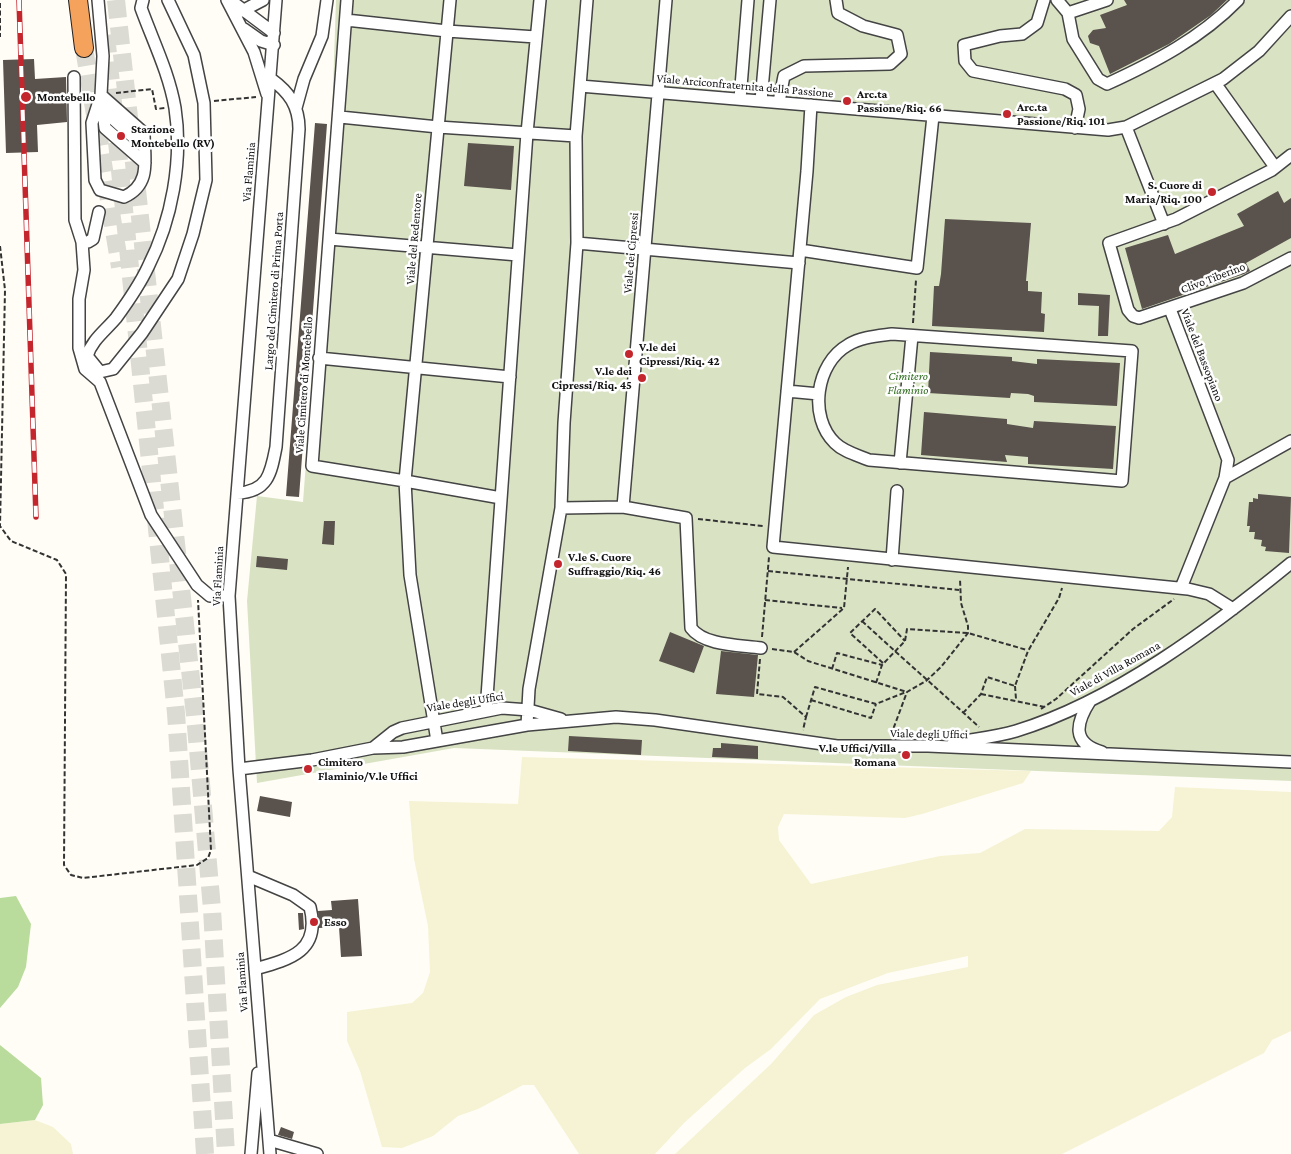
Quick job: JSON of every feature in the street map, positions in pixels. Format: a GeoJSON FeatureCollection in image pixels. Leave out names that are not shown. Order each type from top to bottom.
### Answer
{"type":"FeatureCollection","features":[{"type":"Feature","properties":{"kind":"highway"},"geometry":{"type":"LineString","coordinates":[[78,0],[84,48]]}},
{"type":"Feature","properties":{"kind":"street"},"geometry":{"type":"LineString","coordinates":[[98,0],[103,56],[101,95],[104,111],[104,128],[145,163]]}},
{"type":"Feature","properties":{"kind":"street"},"geometry":{"type":"LineString","coordinates":[[143,0],[141,8],[162,61],[174,106],[177,148],[175,179],[166,222],[148,267],[116,317],[90,345],[87,356],[100,372],[113,369],[142,333],[178,279],[193,234],[206,180],[204,103],[194,55],[168,0]]}},
{"type":"Feature","properties":{"kind":"street"},"geometry":{"type":"LineString","coordinates":[[228,0],[274,33]]}},
{"type":"Feature","properties":{"kind":"street"},"geometry":{"type":"LineString","coordinates":[[228,0],[261,68],[269,99]]}},
{"type":"Feature","properties":{"kind":"street"},"geometry":{"type":"LineString","coordinates":[[242,11],[263,0]]}},
{"type":"Feature","properties":{"kind":"street","name":"Via Flaminia"},"geometry":{"type":"LineString","coordinates":[[270,1154],[239,769],[229,596],[274,45],[276,0]]}},
{"type":"Feature","properties":{"kind":"street"},"geometry":{"type":"LineString","coordinates":[[296,108],[304,79],[322,36],[327,0]]}},
{"type":"Feature","properties":{"kind":"street","name":"Viale Cimitero di Montebello"},"geometry":{"type":"LineString","coordinates":[[347,0],[340,117],[319,358],[312,466],[406,481]]}},
{"type":"Feature","properties":{"kind":"street","name":"Viale del Redentore"},"geometry":{"type":"LineString","coordinates":[[406,481],[450,0]]}},
{"type":"Feature","properties":{"kind":"street"},"geometry":{"type":"LineString","coordinates":[[486,711],[527,133],[540,0]]}},
{"type":"Feature","properties":{"kind":"street"},"geometry":{"type":"LineString","coordinates":[[527,725],[529,690],[561,508],[564,423],[578,244],[576,136],[587,0]]}},
{"type":"Feature","properties":{"kind":"street","name":"Viale dei Cipressi"},"geometry":{"type":"LineString","coordinates":[[623,507],[666,0]]}},
{"type":"Feature","properties":{"kind":"street"},"geometry":{"type":"LineString","coordinates":[[740,99],[748,0]]}},
{"type":"Feature","properties":{"kind":"street"},"geometry":{"type":"LineString","coordinates":[[761,101],[770,0]]}},
{"type":"Feature","properties":{"kind":"street"},"geometry":{"type":"LineString","coordinates":[[779,102],[784,76],[804,66],[890,64],[901,54],[897,35],[863,26],[838,13],[836,0]]}},
{"type":"Feature","properties":{"kind":"street"},"geometry":{"type":"LineString","coordinates":[[1044,0],[1038,22],[1022,34],[1000,36],[964,46],[965,61],[973,71],[1065,90],[1076,95],[1079,109],[1075,128]]}},
{"type":"Feature","properties":{"kind":"street"},"geometry":{"type":"LineString","coordinates":[[1057,0],[1068,14],[1073,39],[1098,79],[1107,84],[1157,61],[1206,29],[1238,0]]}},
{"type":"Feature","properties":{"kind":"street"},"geometry":{"type":"LineString","coordinates":[[1068,14],[1108,0]]}},
{"type":"Feature","properties":{"kind":"street","name":"Viale Arciconfraternita della Passione"},"geometry":{"type":"LineString","coordinates":[[580,86],[1108,130],[1126,127],[1215,83],[1259,50],[1291,16]]}},
{"type":"Feature","properties":{"kind":"street"},"geometry":{"type":"LineString","coordinates":[[346,20],[536,37]]}},
{"type":"Feature","properties":{"kind":"street"},"geometry":{"type":"LineString","coordinates":[[240,26],[262,41],[274,45]]}},
{"type":"Feature","properties":{"kind":"street"},"geometry":{"type":"LineString","coordinates":[[74,76],[75,220],[82,242],[84,270],[79,298],[79,348],[81,362],[85,369],[100,382],[151,515],[197,585],[210,596],[229,596]]}},
{"type":"Feature","properties":{"kind":"street"},"geometry":{"type":"LineString","coordinates":[[271,79],[290,96],[296,108]]}},
{"type":"Feature","properties":{"kind":"street"},"geometry":{"type":"LineString","coordinates":[[1215,83],[1275,167]]}},
{"type":"Feature","properties":{"kind":"street"},"geometry":{"type":"LineString","coordinates":[[101,95],[144,133],[144,178],[135,192],[124,198],[100,190],[95,180],[92,123],[101,95]]}},
{"type":"Feature","properties":{"kind":"street"},"geometry":{"type":"LineString","coordinates":[[811,105],[799,263],[773,547],[1181,588],[1209,594],[1233,608]]}},
{"type":"Feature","properties":{"kind":"street","name":"Largo del Cimitero di Prima Porta"},"geometry":{"type":"LineString","coordinates":[[237,493],[248,492],[266,481],[273,465],[276,447],[299,129],[296,108]]}},
{"type":"Feature","properties":{"kind":"street"},"geometry":{"type":"LineString","coordinates":[[104,111],[144,147]]}},
{"type":"Feature","properties":{"kind":"street"},"geometry":{"type":"LineString","coordinates":[[800,250],[917,268],[933,116]]}},
{"type":"Feature","properties":{"kind":"street"},"geometry":{"type":"LineString","coordinates":[[340,117],[438,127],[576,136]]}},
{"type":"Feature","properties":{"kind":"street"},"geometry":{"type":"LineString","coordinates":[[1126,127],[1164,224],[1226,195],[1291,156]]}},
{"type":"Feature","properties":{"kind":"street"},"geometry":{"type":"LineString","coordinates":[[82,242],[88,242],[93,239],[99,212]]}},
{"type":"Feature","properties":{"kind":"street","name":"Viale del Bassopiano"},"geometry":{"type":"LineString","coordinates":[[1164,224],[1108,243],[1129,312],[1142,318],[1170,309],[1228,460],[1225,478],[1181,588]]}},
{"type":"Feature","properties":{"kind":"street"},"geometry":{"type":"LineString","coordinates":[[329,239],[518,255]]}},
{"type":"Feature","properties":{"kind":"street"},"geometry":{"type":"LineString","coordinates":[[578,244],[799,263]]}},
{"type":"Feature","properties":{"kind":"street","name":"Clivo Tiberino"},"geometry":{"type":"LineString","coordinates":[[1170,309],[1244,283],[1291,258]]}},
{"type":"Feature","properties":{"kind":"street"},"geometry":{"type":"LineString","coordinates":[[892,334],[912,336],[1132,351],[1122,481],[869,460],[846,451],[834,442],[818,409],[823,375],[833,359],[847,345],[867,337],[892,334]]}},
{"type":"Feature","properties":{"kind":"street"},"geometry":{"type":"LineString","coordinates":[[900,463],[912,336]]}},
{"type":"Feature","properties":{"kind":"street"},"geometry":{"type":"LineString","coordinates":[[319,358],[510,378]]}},
{"type":"Feature","properties":{"kind":"street"},"geometry":{"type":"LineString","coordinates":[[788,390],[819,394]]}},
{"type":"Feature","properties":{"kind":"street"},"geometry":{"type":"LineString","coordinates":[[1225,478],[1291,441]]}},
{"type":"Feature","properties":{"kind":"street"},"geometry":{"type":"LineString","coordinates":[[437,741],[432,721],[410,575],[406,481],[501,498]]}},
{"type":"Feature","properties":{"kind":"street"},"geometry":{"type":"LineString","coordinates":[[892,560],[897,492]]}},
{"type":"Feature","properties":{"kind":"street"},"geometry":{"type":"LineString","coordinates":[[561,508],[623,507],[686,518],[691,628],[695,634],[711,640],[761,648]]}},
{"type":"Feature","properties":{"kind":"street","name":"Viale di Villa Romana"},"geometry":{"type":"LineString","coordinates":[[928,746],[990,737],[1027,727],[1091,699],[1177,649],[1291,563]]}},
{"type":"Feature","properties":{"kind":"street"},"geometry":{"type":"LineString","coordinates":[[1091,699],[1078,722],[1080,737],[1093,749],[1118,755]]}},
{"type":"Feature","properties":{"kind":"street","name":"Viale degli Uffici"},"geometry":{"type":"LineString","coordinates":[[373,748],[398,730],[432,721],[486,711],[510,708],[529,710],[568,721]]}},
{"type":"Feature","properties":{"kind":"street","name":"Viale degli Uffici"},"geometry":{"type":"LineString","coordinates":[[239,769],[312,760],[373,748],[402,747],[527,725],[616,717],[646,718],[837,746],[928,746],[1291,762]]}},
{"type":"Feature","properties":{"kind":"street"},"geometry":{"type":"LineString","coordinates":[[248,876],[293,895],[310,907],[314,922],[313,935],[299,952],[255,969]]}},
{"type":"Feature","properties":{"kind":"street"},"geometry":{"type":"LineString","coordinates":[[251,1154],[260,1034]]}},
{"type":"Feature","properties":{"kind":"street"},"geometry":{"type":"LineString","coordinates":[[269,1140],[317,1154]]}},
{"type":"Feature","properties":{"kind":"path"},"geometry":{"type":"LineString","coordinates":[[0,3],[0,37]]}},
{"type":"Feature","properties":{"kind":"path"},"geometry":{"type":"LineString","coordinates":[[101,95],[152,89],[156,109],[161,109]]}},
{"type":"Feature","properties":{"kind":"path"},"geometry":{"type":"LineString","coordinates":[[217,101],[254,97]]}},
{"type":"Feature","properties":{"kind":"path"},"geometry":{"type":"LineString","coordinates":[[0,246],[5,290],[0,526],[11,542],[57,560],[66,574],[64,865],[71,875],[83,878],[197,865],[208,858],[211,850],[197,585]]}},
{"type":"Feature","properties":{"kind":"path"},"geometry":{"type":"LineString","coordinates":[[912,336],[917,268]]}},
{"type":"Feature","properties":{"kind":"path"},"geometry":{"type":"LineString","coordinates":[[686,518],[775,527]]}},
{"type":"Feature","properties":{"kind":"path"},"geometry":{"type":"LineString","coordinates":[[773,547],[769,555],[757,694],[783,697],[806,717]]}},
{"type":"Feature","properties":{"kind":"path"},"geometry":{"type":"LineString","coordinates":[[794,652],[844,608],[849,556]]}},
{"type":"Feature","properties":{"kind":"path"},"geometry":{"type":"LineString","coordinates":[[961,567],[959,590],[968,633]]}},
{"type":"Feature","properties":{"kind":"path"},"geometry":{"type":"LineString","coordinates":[[768,571],[959,590]]}},
{"type":"Feature","properties":{"kind":"path"},"geometry":{"type":"LineString","coordinates":[[1016,699],[1015,686],[1028,651],[1059,598],[1062,589],[1061,577]]}},
{"type":"Feature","properties":{"kind":"path"},"geometry":{"type":"LineString","coordinates":[[1039,710],[1074,684],[1133,629],[1177,596],[1181,588]]}},
{"type":"Feature","properties":{"kind":"path"},"geometry":{"type":"LineString","coordinates":[[765,600],[844,608]]}},
{"type":"Feature","properties":{"kind":"path"},"geometry":{"type":"LineString","coordinates":[[882,664],[850,633],[862,621],[875,609],[906,641]]}},
{"type":"Feature","properties":{"kind":"path"},"geometry":{"type":"LineString","coordinates":[[862,621],[990,737]]}},
{"type":"Feature","properties":{"kind":"path"},"geometry":{"type":"LineString","coordinates":[[876,683],[882,664],[906,641],[907,629],[968,633],[1028,651]]}},
{"type":"Feature","properties":{"kind":"path"},"geometry":{"type":"LineString","coordinates":[[800,742],[815,687],[876,704],[907,692],[926,681],[941,667],[968,633]]}},
{"type":"Feature","properties":{"kind":"path"},"geometry":{"type":"LineString","coordinates":[[761,648],[794,652],[808,661],[907,692]]}},
{"type":"Feature","properties":{"kind":"path"},"geometry":{"type":"LineString","coordinates":[[832,669],[837,653],[882,664]]}},
{"type":"Feature","properties":{"kind":"path"},"geometry":{"type":"LineString","coordinates":[[964,713],[981,694],[987,677],[1015,686]]}},
{"type":"Feature","properties":{"kind":"path"},"geometry":{"type":"LineString","coordinates":[[887,746],[907,692]]}},
{"type":"Feature","properties":{"kind":"path"},"geometry":{"type":"LineString","coordinates":[[981,694],[1016,699],[1045,707]]}},
{"type":"Feature","properties":{"kind":"path"},"geometry":{"type":"LineString","coordinates":[[811,700],[871,718],[876,704]]}},
{"type":"Feature","properties":{"kind":"shaded area"},"geometry":{"type":"Polygon","coordinates":[[[522,757],[1031,771],[1023,783],[905,818],[784,814],[778,827],[779,840],[811,884],[940,856],[980,853],[1025,829],[1159,831],[1172,817],[1175,787],[1291,792],[1291,1031],[1272,1040],[1264,1053],[1062,1154],[675,1154],[771,1064],[814,1015],[846,997],[877,985],[968,967],[968,956],[888,973],[820,999],[771,1049],[745,1068],[684,1123],[655,1154],[579,1154],[534,1085],[523,1085],[478,1109],[458,1116],[433,1136],[402,1148],[382,1147],[360,1071],[347,1041],[347,1012],[412,1003],[423,993],[430,972],[428,926],[414,859],[409,801],[518,804],[522,757]]]}},
{"type":"Feature","properties":{"kind":"shaded area"},"geometry":{"type":"Polygon","coordinates":[[[35,1120],[53,1127],[71,1144],[73,1154],[0,1154],[0,1124],[35,1120]]]}},
{"type":"Feature","properties":{"kind":"green space","name":"Cimitero Flaminio"},"geometry":{"type":"Polygon","coordinates":[[[336,0],[1291,0],[1291,781],[454,748],[257,783],[247,601],[257,496],[303,502],[332,118],[336,0]]]}},
{"type":"Feature","properties":{"kind":"green space"},"geometry":{"type":"Polygon","coordinates":[[[16,896],[31,924],[26,967],[18,987],[0,1008],[0,898],[16,896]]]}},
{"type":"Feature","properties":{"kind":"green space"},"geometry":{"type":"Polygon","coordinates":[[[0,1045],[41,1078],[43,1105],[35,1120],[0,1124],[0,1045]]]}},
{"type":"Feature","properties":{"kind":"building"},"geometry":{"type":"Polygon","coordinates":[[[1124,0],[1227,0],[1211,15],[1169,44],[1110,74],[1099,46],[1090,43],[1088,36],[1093,30],[1106,28],[1100,15],[1127,5],[1124,0]]]}},
{"type":"Feature","properties":{"kind":"building"},"geometry":{"type":"Polygon","coordinates":[[[34,59],[35,79],[66,77],[67,122],[37,125],[38,152],[6,153],[3,60],[34,59]]]}},
{"type":"Feature","properties":{"kind":"building"},"geometry":{"type":"Polygon","coordinates":[[[315,123],[327,124],[299,497],[286,496],[315,123]]]}},
{"type":"Feature","properties":{"kind":"building"},"geometry":{"type":"Polygon","coordinates":[[[468,143],[514,146],[511,190],[464,186],[468,143]]]}},
{"type":"Feature","properties":{"kind":"building"},"geometry":{"type":"Polygon","coordinates":[[[1278,191],[1284,203],[1291,198],[1291,238],[1246,263],[1250,271],[1244,274],[1142,309],[1125,248],[1168,235],[1175,254],[1244,226],[1237,214],[1278,191]]]}},
{"type":"Feature","properties":{"kind":"building"},"geometry":{"type":"Polygon","coordinates":[[[945,219],[1031,223],[1026,281],[1028,281],[1028,291],[1042,292],[1041,313],[1045,314],[1044,332],[932,326],[934,286],[939,286],[941,274],[945,219]]]}},
{"type":"Feature","properties":{"kind":"building"},"geometry":{"type":"Polygon","coordinates":[[[1078,293],[1110,295],[1108,336],[1098,336],[1099,306],[1078,305],[1078,293]]]}},
{"type":"Feature","properties":{"kind":"building"},"geometry":{"type":"Polygon","coordinates":[[[930,352],[1012,357],[1012,361],[1037,364],[1037,359],[1120,363],[1117,406],[1034,402],[1034,396],[1028,394],[1011,393],[1010,398],[928,393],[930,352]]]}},
{"type":"Feature","properties":{"kind":"building"},"geometry":{"type":"Polygon","coordinates":[[[924,412],[1007,419],[1007,424],[1033,428],[1034,421],[1116,426],[1113,469],[1028,464],[1028,457],[1005,455],[1007,462],[921,455],[924,412]]]}},
{"type":"Feature","properties":{"kind":"building"},"geometry":{"type":"Polygon","coordinates":[[[1258,494],[1291,497],[1289,553],[1265,551],[1266,547],[1261,546],[1262,540],[1254,539],[1255,532],[1249,532],[1250,526],[1247,526],[1249,502],[1253,502],[1253,498],[1258,499],[1258,494]]]}},
{"type":"Feature","properties":{"kind":"building"},"geometry":{"type":"Polygon","coordinates":[[[324,521],[335,521],[334,545],[322,544],[324,521]]]}},
{"type":"Feature","properties":{"kind":"building"},"geometry":{"type":"Polygon","coordinates":[[[257,556],[288,559],[287,570],[256,567],[257,556]]]}},
{"type":"Feature","properties":{"kind":"building"},"geometry":{"type":"Polygon","coordinates":[[[670,632],[704,646],[694,673],[659,661],[670,632]]]}},
{"type":"Feature","properties":{"kind":"building"},"geometry":{"type":"Polygon","coordinates":[[[721,651],[758,655],[754,697],[716,694],[721,651]]]}},
{"type":"Feature","properties":{"kind":"building"},"geometry":{"type":"Polygon","coordinates":[[[569,736],[642,740],[641,755],[568,751],[569,736]]]}},
{"type":"Feature","properties":{"kind":"building"},"geometry":{"type":"Polygon","coordinates":[[[721,743],[758,746],[758,759],[712,757],[713,748],[721,748],[721,743]]]}},
{"type":"Feature","properties":{"kind":"building"},"geometry":{"type":"Polygon","coordinates":[[[260,796],[292,802],[290,817],[257,811],[260,796]]]}},
{"type":"Feature","properties":{"kind":"building"},"geometry":{"type":"Polygon","coordinates":[[[358,899],[362,956],[341,957],[339,927],[319,928],[318,911],[332,910],[331,901],[358,899]]]}},
{"type":"Feature","properties":{"kind":"building"},"geometry":{"type":"Polygon","coordinates":[[[298,913],[303,913],[304,929],[299,930],[298,913]]]}},
{"type":"Feature","properties":{"kind":"building"},"geometry":{"type":"Polygon","coordinates":[[[281,1127],[294,1132],[292,1139],[278,1135],[281,1127]]]}},
{"type":"Feature","properties":{"kind":"tunnel"},"geometry":{"type":"LineString","coordinates":[[116,0],[195,715],[212,909],[226,1154]]}},
{"type":"Feature","properties":{"kind":"tunnel"},"geometry":{"type":"LineString","coordinates":[[106,35],[176,713],[205,1154]]}},
{"type":"Feature","properties":{"kind":"tunnel"},"geometry":{"type":"LineString","coordinates":[[84,48],[120,267]]}},
{"type":"Feature","properties":{"kind":"railway"},"geometry":{"type":"LineString","coordinates":[[19,0],[36,517]]}},
{"type":"Feature","properties":{"kind":"place","name":"Montebello"},"geometry":{"type":"Point","coordinates":[26,97]}},
{"type":"Feature","properties":{"kind":"place","name":"Arc.ta Passione/Riq. 66"},"geometry":{"type":"Point","coordinates":[847,101]}},
{"type":"Feature","properties":{"kind":"place","name":"Arc.ta Passione/Riq. 101"},"geometry":{"type":"Point","coordinates":[1007,114]}},
{"type":"Feature","properties":{"kind":"place","name":"Stazione Montebello (RV)"},"geometry":{"type":"Point","coordinates":[121,136]}},
{"type":"Feature","properties":{"kind":"place","name":"S. Cuore di Maria/Riq. 100"},"geometry":{"type":"Point","coordinates":[1212,192]}},
{"type":"Feature","properties":{"kind":"place","name":"V.le dei Cipressi/Riq. 42"},"geometry":{"type":"Point","coordinates":[629,354]}},
{"type":"Feature","properties":{"kind":"place","name":"V.le dei Cipressi/Riq. 45"},"geometry":{"type":"Point","coordinates":[642,378]}},
{"type":"Feature","properties":{"kind":"place","name":"V.le S. Cuore Suffraggio/Riq. 46"},"geometry":{"type":"Point","coordinates":[558,564]}},
{"type":"Feature","properties":{"kind":"place","name":"V.le Uffici/Villa Romana"},"geometry":{"type":"Point","coordinates":[906,755]}},
{"type":"Feature","properties":{"kind":"place","name":"Cimitero Flaminio/V.le Uffici"},"geometry":{"type":"Point","coordinates":[308,769]}},
{"type":"Feature","properties":{"kind":"place","name":"Esso"},"geometry":{"type":"Point","coordinates":[314,922]}}]}
